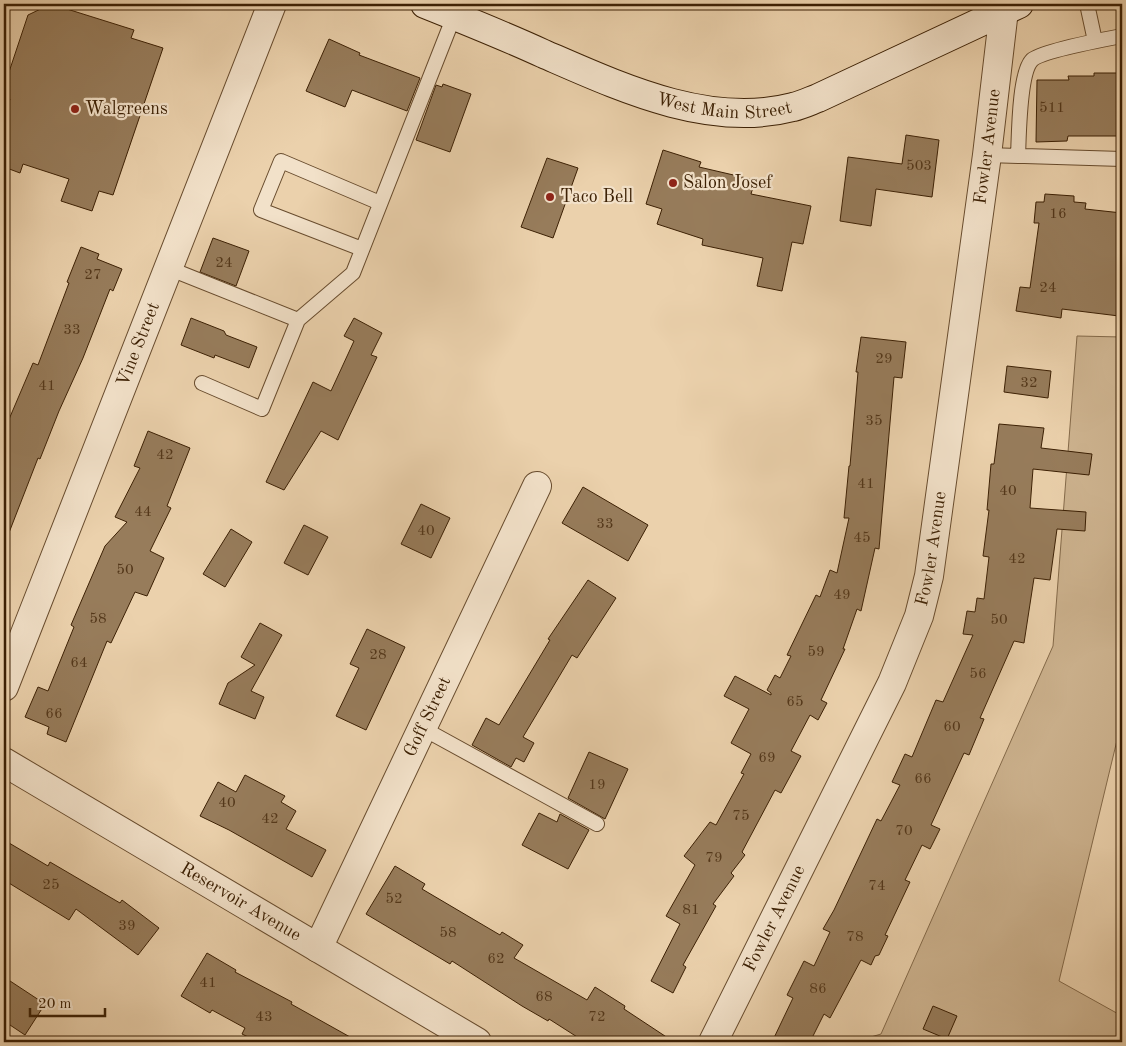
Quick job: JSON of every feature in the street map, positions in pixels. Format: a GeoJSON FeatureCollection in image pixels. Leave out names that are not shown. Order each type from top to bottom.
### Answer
{"type":"FeatureCollection","features":[{"type":"Feature","properties":{"kind":"street","name":"Vine Street"},"geometry":{"type":"LineString","coordinates":[[4,687],[272,4]]}},
{"type":"Feature","properties":{"kind":"street","name":"West Main Street"},"geometry":{"type":"LineString","coordinates":[[424,4],[598,77],[664,101],[702,110],[742,113],[769,112],[794,107],[818,98],[1011,7]]}},
{"type":"Feature","properties":{"kind":"street","name":"Fowler Avenue"},"geometry":{"type":"LineString","coordinates":[[713,1042],[892,683],[920,616],[929,576],[987,155],[1011,7]]}},
{"type":"Feature","properties":{"kind":"street","name":"Goff Street"},"geometry":{"type":"LineString","coordinates":[[318,948],[537,486]]}},
{"type":"Feature","properties":{"kind":"street","name":"Reservoir Avenue"},"geometry":{"type":"LineString","coordinates":[[4,762],[477,1042]]}},
{"type":"Feature","properties":{"kind":"lane"},"geometry":{"type":"LineString","coordinates":[[1087,4],[1095,41]]}},
{"type":"Feature","properties":{"kind":"lane"},"geometry":{"type":"LineString","coordinates":[[202,383],[262,409],[298,320],[353,273],[454,16]]}},
{"type":"Feature","properties":{"kind":"lane"},"geometry":{"type":"LineString","coordinates":[[1018,156],[1021,98],[1028,68],[1032,60],[1043,54],[1122,36]]}},
{"type":"Feature","properties":{"kind":"lane"},"geometry":{"type":"LineString","coordinates":[[987,155],[1122,159]]}},
{"type":"Feature","properties":{"kind":"lane"},"geometry":{"type":"LineString","coordinates":[[362,249],[260,210],[281,161],[380,203]]}},
{"type":"Feature","properties":{"kind":"lane"},"geometry":{"type":"LineString","coordinates":[[168,268],[298,320]]}},
{"type":"Feature","properties":{"kind":"lane"},"geometry":{"type":"LineString","coordinates":[[422,728],[597,824]]}},
{"type":"Feature","properties":{"kind":"shaded area"},"geometry":{"type":"Polygon","coordinates":[[[1077,336],[1122,337],[1122,683],[1119,732],[1059,981],[1122,1016],[1122,1042],[854,1042],[881,1034],[1053,646],[1077,336]]]}},
{"type":"Feature","properties":{"kind":"building","name":"Walgreens"},"geometry":{"type":"Polygon","coordinates":[[[51,4],[134,30],[131,38],[163,48],[113,195],[99,191],[92,211],[61,201],[69,179],[23,164],[20,173],[4,167],[4,118],[10,99],[4,97],[4,87],[28,15],[51,4]]]}},
{"type":"Feature","properties":{"kind":"building"},"geometry":{"type":"Polygon","coordinates":[[[329,39],[360,53],[359,55],[420,78],[407,111],[352,90],[345,107],[306,91],[329,39]]]}},
{"type":"Feature","properties":{"kind":"building"},"geometry":{"type":"Polygon","coordinates":[[[1094,73],[1122,73],[1122,136],[1068,136],[1067,141],[1036,142],[1037,80],[1069,80],[1068,76],[1094,76],[1094,73]]]}},
{"type":"Feature","properties":{"kind":"building"},"geometry":{"type":"Polygon","coordinates":[[[443,84],[471,94],[450,152],[416,140],[436,85],[442,87],[443,84]]]}},
{"type":"Feature","properties":{"kind":"building"},"geometry":{"type":"Polygon","coordinates":[[[906,135],[939,140],[932,197],[876,189],[871,226],[840,221],[848,157],[902,164],[906,135]]]}},
{"type":"Feature","properties":{"kind":"building"},"geometry":{"type":"Polygon","coordinates":[[[663,150],[701,162],[699,167],[755,180],[751,194],[811,206],[803,244],[792,242],[782,291],[757,286],[763,258],[702,245],[703,239],[657,224],[662,209],[646,204],[663,150]]]}},
{"type":"Feature","properties":{"kind":"building","name":"Taco Bell"},"geometry":{"type":"Polygon","coordinates":[[[547,158],[578,168],[553,238],[521,227],[547,158]]]}},
{"type":"Feature","properties":{"kind":"building"},"geometry":{"type":"Polygon","coordinates":[[[1045,194],[1074,196],[1074,202],[1086,203],[1085,209],[1122,213],[1122,288],[1119,316],[1062,309],[1061,318],[1016,311],[1020,287],[1030,288],[1039,223],[1034,223],[1036,202],[1044,202],[1045,194]]]}},
{"type":"Feature","properties":{"kind":"building"},"geometry":{"type":"Polygon","coordinates":[[[213,238],[249,251],[236,286],[200,272],[213,238]]]}},
{"type":"Feature","properties":{"kind":"building"},"geometry":{"type":"Polygon","coordinates":[[[81,247],[99,254],[97,259],[122,269],[113,291],[110,289],[83,358],[40,459],[38,458],[4,543],[4,431],[33,363],[38,365],[81,247]]]}},
{"type":"Feature","properties":{"kind":"building"},"geometry":{"type":"Polygon","coordinates":[[[191,318],[257,347],[249,368],[215,355],[214,358],[181,345],[191,318]]]}},
{"type":"Feature","properties":{"kind":"building"},"geometry":{"type":"Polygon","coordinates":[[[354,318],[382,333],[371,355],[377,357],[338,440],[321,431],[284,490],[266,482],[313,382],[331,391],[354,341],[344,336],[354,318]]]}},
{"type":"Feature","properties":{"kind":"building"},"geometry":{"type":"Polygon","coordinates":[[[861,337],[906,342],[902,378],[894,377],[879,549],[875,548],[861,611],[857,609],[843,649],[845,649],[821,700],[827,703],[818,720],[810,715],[791,751],[801,756],[781,793],[775,790],[742,852],[745,855],[731,873],[734,876],[713,904],[716,906],[683,965],[686,967],[673,993],[651,981],[680,924],[666,916],[695,865],[684,856],[710,822],[716,825],[744,774],[741,773],[751,754],[731,743],[749,709],[724,696],[735,676],[771,695],[767,690],[775,675],[780,678],[791,656],[787,655],[816,595],[820,597],[830,570],[837,573],[849,518],[844,518],[858,372],[856,372],[861,337]]]}},
{"type":"Feature","properties":{"kind":"building"},"geometry":{"type":"Polygon","coordinates":[[[1007,366],[1051,371],[1048,398],[1004,392],[1007,366]]]}},
{"type":"Feature","properties":{"kind":"building"},"geometry":{"type":"Polygon","coordinates":[[[999,424],[1044,428],[1041,448],[1092,454],[1089,475],[1033,469],[1030,508],[1086,512],[1085,531],[1057,529],[1050,580],[1034,578],[1024,643],[1014,641],[980,718],[984,719],[969,755],[964,753],[931,825],[940,829],[930,849],[922,845],[905,880],[910,882],[885,935],[888,936],[879,955],[875,956],[871,965],[861,960],[830,1018],[824,1014],[810,1042],[772,1042],[793,998],[787,995],[804,961],[814,966],[830,932],[823,929],[834,910],[877,819],[881,821],[900,785],[892,782],[905,754],[912,757],[936,700],[943,702],[973,635],[963,634],[967,611],[975,612],[977,598],[984,599],[989,557],[983,556],[989,510],[987,510],[991,464],[994,464],[999,424]]]}},
{"type":"Feature","properties":{"kind":"building"},"geometry":{"type":"Polygon","coordinates":[[[148,431],[190,448],[167,506],[171,508],[150,551],[164,558],[147,596],[135,592],[111,643],[107,641],[66,742],[47,734],[49,727],[25,717],[38,687],[48,691],[74,627],[71,625],[105,546],[127,522],[115,517],[140,468],[134,466],[148,431]]]}},
{"type":"Feature","properties":{"kind":"building"},"geometry":{"type":"Polygon","coordinates":[[[583,487],[648,525],[628,561],[562,523],[583,487]]]}},
{"type":"Feature","properties":{"kind":"building"},"geometry":{"type":"Polygon","coordinates":[[[421,504],[450,518],[431,558],[401,544],[421,504]]]}},
{"type":"Feature","properties":{"kind":"building"},"geometry":{"type":"Polygon","coordinates":[[[304,525],[328,537],[308,575],[284,563],[304,525]]]}},
{"type":"Feature","properties":{"kind":"building"},"geometry":{"type":"Polygon","coordinates":[[[231,529],[252,542],[225,587],[203,574],[231,529]]]}},
{"type":"Feature","properties":{"kind":"building"},"geometry":{"type":"Polygon","coordinates":[[[588,580],[616,598],[577,658],[572,655],[523,737],[534,743],[524,762],[516,758],[511,767],[472,745],[486,718],[499,725],[550,640],[548,639],[588,580]]]}},
{"type":"Feature","properties":{"kind":"building"},"geometry":{"type":"Polygon","coordinates":[[[260,623],[282,635],[251,691],[264,697],[255,719],[219,704],[228,683],[255,665],[241,657],[260,623]]]}},
{"type":"Feature","properties":{"kind":"building"},"geometry":{"type":"Polygon","coordinates":[[[367,629],[405,647],[366,730],[336,716],[359,668],[350,664],[367,629]]]}},
{"type":"Feature","properties":{"kind":"building"},"geometry":{"type":"Polygon","coordinates":[[[589,752],[628,769],[605,819],[568,798],[589,752]]]}},
{"type":"Feature","properties":{"kind":"building"},"geometry":{"type":"Polygon","coordinates":[[[245,775],[285,796],[281,802],[296,811],[286,829],[326,850],[312,877],[229,830],[200,816],[218,782],[236,792],[245,775]]]}},
{"type":"Feature","properties":{"kind":"building"},"geometry":{"type":"Polygon","coordinates":[[[539,813],[557,822],[560,814],[589,830],[568,869],[522,845],[539,813]]]}},
{"type":"Feature","properties":{"kind":"building"},"geometry":{"type":"Polygon","coordinates":[[[4,840],[48,866],[50,862],[120,903],[122,900],[159,928],[138,955],[76,909],[69,920],[4,880],[4,840]]]}},
{"type":"Feature","properties":{"kind":"building"},"geometry":{"type":"Polygon","coordinates":[[[395,866],[425,884],[422,889],[500,935],[502,932],[523,945],[514,958],[587,1000],[595,987],[625,1006],[624,1009],[674,1042],[585,1042],[549,1019],[548,1021],[522,1006],[452,961],[450,964],[366,914],[395,866]]]}},
{"type":"Feature","properties":{"kind":"building"},"geometry":{"type":"Polygon","coordinates":[[[207,953],[236,970],[235,972],[292,1002],[291,1004],[359,1042],[258,1042],[242,1034],[245,1028],[212,1010],[210,1013],[181,996],[207,953]]]}},
{"type":"Feature","properties":{"kind":"building"},"geometry":{"type":"Polygon","coordinates":[[[4,977],[45,1004],[25,1035],[4,1021],[4,977]]]}},
{"type":"Feature","properties":{"kind":"building"},"geometry":{"type":"Polygon","coordinates":[[[933,1006],[957,1016],[947,1039],[923,1029],[933,1006]]]}},
{"type":"Feature","properties":{"kind":"place","name":"Walgreens"},"geometry":{"type":"Point","coordinates":[75,109]}},
{"type":"Feature","properties":{"kind":"place","name":"Salon Josef"},"geometry":{"type":"Point","coordinates":[673,183]}},
{"type":"Feature","properties":{"kind":"place","name":"Taco Bell"},"geometry":{"type":"Point","coordinates":[550,197]}}]}
